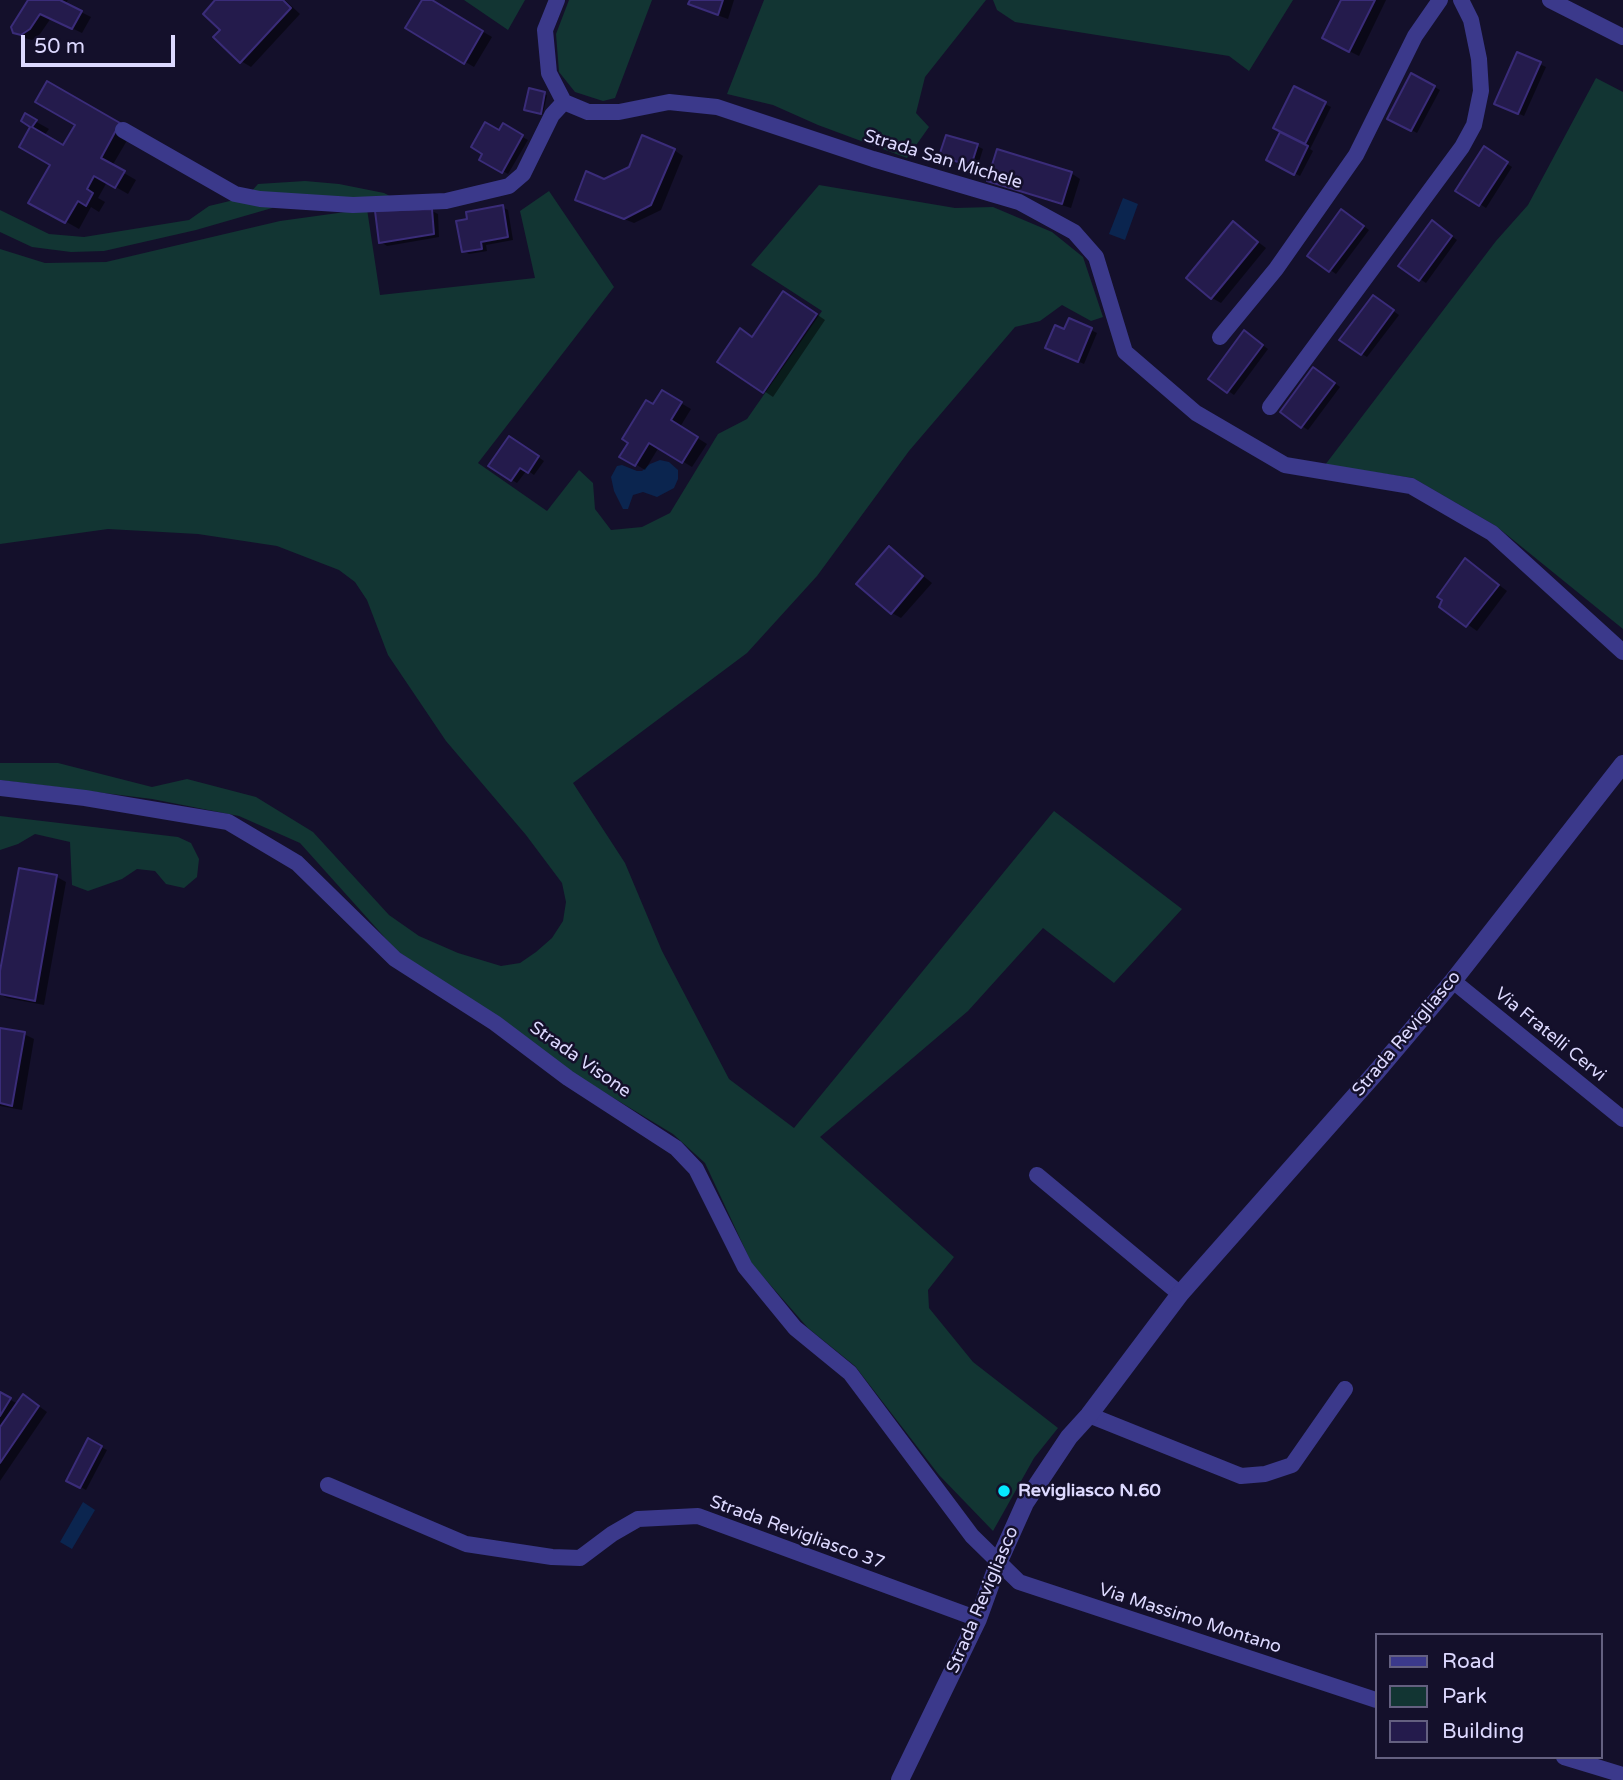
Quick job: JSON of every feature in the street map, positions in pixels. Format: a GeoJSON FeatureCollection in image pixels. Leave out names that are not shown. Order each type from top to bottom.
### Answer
{"type":"FeatureCollection","features":[{"type":"Feature","properties":{"kind":"street"},"geometry":{"type":"LineString","coordinates":[[123,130],[234,194],[260,200],[353,205],[446,201],[509,186],[523,174],[552,115],[564,102],[549,73],[545,30],[558,0]]}},
{"type":"Feature","properties":{"kind":"street"},"geometry":{"type":"LineString","coordinates":[[1220,337],[1276,269],[1356,155],[1415,36],[1440,0]]}},
{"type":"Feature","properties":{"kind":"street"},"geometry":{"type":"LineString","coordinates":[[1270,407],[1462,147],[1474,125],[1481,91],[1479,59],[1471,20],[1461,0]]}},
{"type":"Feature","properties":{"kind":"street"},"geometry":{"type":"LineString","coordinates":[[1550,0],[1623,37]]}},
{"type":"Feature","properties":{"kind":"street","name":"Strada San Michele"},"geometry":{"type":"LineString","coordinates":[[564,102],[587,112],[619,112],[669,102],[717,107],[873,159],[1019,202],[1074,232],[1096,257],[1125,352],[1196,413],[1285,465],[1411,486],[1492,533],[1623,652]]}},
{"type":"Feature","properties":{"kind":"street","name":"Strada Revigliasco"},"geometry":{"type":"LineString","coordinates":[[900,1780],[978,1619],[999,1561],[1025,1503],[1069,1437],[1089,1415],[1180,1294],[1453,981],[1623,764]]}},
{"type":"Feature","properties":{"kind":"street","name":"Strada Visone"},"geometry":{"type":"LineString","coordinates":[[0,788],[86,798],[228,822],[297,863],[395,960],[495,1023],[568,1078],[676,1148],[696,1169],[745,1267],[795,1328],[850,1373],[972,1536],[999,1561]]}},
{"type":"Feature","properties":{"kind":"street","name":"Via Fratelli Cervi"},"geometry":{"type":"LineString","coordinates":[[1453,981],[1623,1119]]}},
{"type":"Feature","properties":{"kind":"street"},"geometry":{"type":"LineString","coordinates":[[1037,1175],[1180,1294]]}},
{"type":"Feature","properties":{"kind":"street"},"geometry":{"type":"LineString","coordinates":[[1089,1415],[1241,1476],[1265,1474],[1292,1465],[1345,1389]]}},
{"type":"Feature","properties":{"kind":"street","name":"Strada Revigliasco 37"},"geometry":{"type":"LineString","coordinates":[[328,1485],[466,1544],[552,1557],[580,1558],[611,1534],[638,1519],[698,1516],[978,1619]]}},
{"type":"Feature","properties":{"kind":"street","name":"Via Massimo Montano"},"geometry":{"type":"LineString","coordinates":[[999,1561],[1019,1582],[1374,1699]]}},
{"type":"Feature","properties":{"kind":"street"},"geometry":{"type":"LineString","coordinates":[[1571,1759],[1623,1775]]}},
{"type":"Feature","properties":{"kind":"green space"},"geometry":{"type":"Polygon","coordinates":[[[464,0],[525,0],[508,30],[464,0]]]}},
{"type":"Feature","properties":{"kind":"green space"},"geometry":{"type":"Polygon","coordinates":[[[569,0],[652,0],[615,98],[603,101],[575,92],[559,72],[556,34],[569,0]]]}},
{"type":"Feature","properties":{"kind":"green space"},"geometry":{"type":"Polygon","coordinates":[[[764,0],[986,0],[925,77],[916,113],[929,127],[907,158],[773,105],[727,94],[764,0]]]}},
{"type":"Feature","properties":{"kind":"green space"},"geometry":{"type":"Polygon","coordinates":[[[993,0],[1293,0],[1249,71],[1229,56],[1015,22],[997,10],[993,0]]]}},
{"type":"Feature","properties":{"kind":"green space"},"geometry":{"type":"Polygon","coordinates":[[[1596,78],[1623,92],[1623,629],[1496,526],[1413,478],[1325,465],[1496,241],[1528,205],[1596,78]]]}},
{"type":"Feature","properties":{"kind":"green space"},"geometry":{"type":"Polygon","coordinates":[[[305,181],[339,184],[384,193],[394,198],[355,201],[250,193],[258,184],[305,181]]]}},
{"type":"Feature","properties":{"kind":"green space"},"geometry":{"type":"Polygon","coordinates":[[[819,185],[955,208],[993,207],[1052,232],[1083,257],[1103,317],[1091,321],[1062,305],[1040,321],[1015,327],[909,451],[817,576],[747,653],[573,783],[625,863],[662,951],[729,1079],[794,1128],[1054,811],[1182,909],[1114,983],[1043,928],[968,1011],[820,1137],[954,1257],[928,1290],[929,1308],[973,1362],[1058,1428],[1034,1458],[993,1531],[939,1475],[855,1366],[808,1328],[752,1264],[705,1163],[673,1134],[564,1068],[396,950],[300,843],[239,816],[152,799],[0,780],[0,763],[58,763],[152,787],[187,779],[256,797],[313,832],[389,915],[419,936],[458,953],[501,966],[520,963],[536,952],[552,938],[563,921],[566,902],[562,883],[526,835],[446,741],[388,655],[367,600],[355,582],[339,570],[277,546],[198,534],[108,529],[0,544],[0,249],[45,263],[106,262],[280,221],[367,209],[380,295],[535,278],[520,211],[549,191],[614,287],[478,463],[547,511],[579,470],[593,483],[595,509],[611,530],[642,527],[670,513],[718,434],[747,419],[822,311],[751,265],[819,185]]]}},
{"type":"Feature","properties":{"kind":"green space"},"geometry":{"type":"Polygon","coordinates":[[[234,200],[286,204],[196,230],[104,251],[71,252],[32,247],[0,232],[0,210],[49,234],[84,237],[189,220],[209,206],[234,200]]]}},
{"type":"Feature","properties":{"kind":"green space"},"geometry":{"type":"Polygon","coordinates":[[[0,816],[178,837],[191,843],[199,859],[197,877],[184,888],[166,884],[155,871],[137,869],[122,879],[88,891],[72,885],[70,842],[35,834],[0,850],[0,816]]]}},
{"type":"Feature","properties":{"kind":"water"},"geometry":{"type":"Polygon","coordinates":[[[1123,198],[1138,204],[1125,240],[1109,234],[1123,198]]]}},
{"type":"Feature","properties":{"kind":"water"},"geometry":{"type":"Polygon","coordinates":[[[660,460],[669,462],[678,470],[674,488],[657,497],[643,492],[633,495],[628,509],[623,509],[614,491],[611,477],[617,466],[642,471],[660,460]]]}},
{"type":"Feature","properties":{"kind":"water"},"geometry":{"type":"Polygon","coordinates":[[[83,1502],[95,1510],[72,1549],[60,1542],[83,1502]]]}},
{"type":"Feature","properties":{"kind":"building"},"geometry":{"type":"Polygon","coordinates":[[[28,0],[60,0],[82,11],[72,29],[40,14],[30,29],[21,35],[13,33],[11,27],[28,0]]]}},
{"type":"Feature","properties":{"kind":"building"},"geometry":{"type":"Polygon","coordinates":[[[215,0],[283,0],[291,8],[240,63],[213,37],[220,30],[203,14],[215,0]]]}},
{"type":"Feature","properties":{"kind":"building"},"geometry":{"type":"Polygon","coordinates":[[[422,0],[432,0],[483,31],[464,64],[405,28],[422,0]]]}},
{"type":"Feature","properties":{"kind":"building"},"geometry":{"type":"Polygon","coordinates":[[[690,0],[723,0],[718,15],[688,4],[690,0]]]}},
{"type":"Feature","properties":{"kind":"building"},"geometry":{"type":"Polygon","coordinates":[[[1341,0],[1375,0],[1349,52],[1322,38],[1341,0]]]}},
{"type":"Feature","properties":{"kind":"building"},"geometry":{"type":"Polygon","coordinates":[[[1517,52],[1541,62],[1518,114],[1494,104],[1517,52]]]}},
{"type":"Feature","properties":{"kind":"building"},"geometry":{"type":"Polygon","coordinates":[[[1411,73],[1435,86],[1411,131],[1387,119],[1411,73]]]}},
{"type":"Feature","properties":{"kind":"building"},"geometry":{"type":"Polygon","coordinates":[[[47,81],[120,123],[101,158],[125,171],[115,188],[94,176],[87,189],[93,193],[86,206],[78,201],[65,223],[28,203],[50,165],[19,147],[30,127],[21,121],[25,113],[37,120],[32,127],[63,145],[75,125],[35,102],[47,81]]]}},
{"type":"Feature","properties":{"kind":"building"},"geometry":{"type":"Polygon","coordinates":[[[1294,86],[1326,102],[1305,144],[1273,128],[1294,86]]]}},
{"type":"Feature","properties":{"kind":"building"},"geometry":{"type":"Polygon","coordinates":[[[529,88],[545,92],[541,114],[524,110],[529,88]]]}},
{"type":"Feature","properties":{"kind":"building"},"geometry":{"type":"Polygon","coordinates":[[[485,122],[499,130],[503,123],[523,135],[502,173],[479,160],[482,154],[471,147],[485,122]]]}},
{"type":"Feature","properties":{"kind":"building"},"geometry":{"type":"Polygon","coordinates":[[[1280,132],[1308,146],[1294,175],[1266,160],[1280,132]]]}},
{"type":"Feature","properties":{"kind":"building"},"geometry":{"type":"Polygon","coordinates":[[[642,135],[675,149],[651,205],[624,219],[575,200],[586,171],[604,179],[629,167],[642,135]]]}},
{"type":"Feature","properties":{"kind":"building"},"geometry":{"type":"Polygon","coordinates":[[[946,135],[978,144],[971,166],[939,156],[946,135]]]}},
{"type":"Feature","properties":{"kind":"building"},"geometry":{"type":"Polygon","coordinates":[[[1484,146],[1508,162],[1479,206],[1455,191],[1484,146]]]}},
{"type":"Feature","properties":{"kind":"building"},"geometry":{"type":"Polygon","coordinates":[[[997,149],[1072,172],[1062,204],[987,181],[997,149]]]}},
{"type":"Feature","properties":{"kind":"building"},"geometry":{"type":"Polygon","coordinates":[[[503,205],[508,237],[481,242],[482,249],[462,252],[456,221],[467,219],[466,212],[503,205]]]}},
{"type":"Feature","properties":{"kind":"building"},"geometry":{"type":"Polygon","coordinates":[[[432,209],[434,234],[379,243],[375,211],[432,209]]]}},
{"type":"Feature","properties":{"kind":"building"},"geometry":{"type":"Polygon","coordinates":[[[1341,209],[1364,226],[1329,272],[1307,256],[1341,209]]]}},
{"type":"Feature","properties":{"kind":"building"},"geometry":{"type":"Polygon","coordinates":[[[1432,220],[1452,236],[1419,281],[1398,266],[1432,220]]]}},
{"type":"Feature","properties":{"kind":"building"},"geometry":{"type":"Polygon","coordinates":[[[1233,221],[1258,242],[1211,299],[1186,278],[1233,221]]]}},
{"type":"Feature","properties":{"kind":"building"},"geometry":{"type":"Polygon","coordinates":[[[783,291],[817,314],[763,393],[717,362],[740,328],[752,337],[783,291]]]}},
{"type":"Feature","properties":{"kind":"building"},"geometry":{"type":"Polygon","coordinates":[[[1373,295],[1394,310],[1361,355],[1339,340],[1373,295]]]}},
{"type":"Feature","properties":{"kind":"building"},"geometry":{"type":"Polygon","coordinates":[[[1069,318],[1092,328],[1078,362],[1045,348],[1055,325],[1064,329],[1069,318]]]}},
{"type":"Feature","properties":{"kind":"building"},"geometry":{"type":"Polygon","coordinates":[[[1244,330],[1263,345],[1227,393],[1208,379],[1244,330]]]}},
{"type":"Feature","properties":{"kind":"building"},"geometry":{"type":"Polygon","coordinates":[[[1313,367],[1335,383],[1301,428],[1280,412],[1313,367]]]}},
{"type":"Feature","properties":{"kind":"building"},"geometry":{"type":"Polygon","coordinates":[[[662,390],[682,402],[671,420],[698,437],[682,463],[649,443],[635,466],[619,457],[628,443],[622,439],[646,400],[653,404],[662,390]]]}},
{"type":"Feature","properties":{"kind":"building"},"geometry":{"type":"Polygon","coordinates":[[[509,436],[539,456],[528,473],[520,468],[511,481],[488,466],[509,436]]]}},
{"type":"Feature","properties":{"kind":"building"},"geometry":{"type":"Polygon","coordinates":[[[889,546],[923,576],[891,614],[856,584],[889,546]]]}},
{"type":"Feature","properties":{"kind":"building"},"geometry":{"type":"Polygon","coordinates":[[[1465,558],[1499,585],[1466,627],[1439,607],[1442,600],[1437,597],[1465,558]]]}},
{"type":"Feature","properties":{"kind":"building"},"geometry":{"type":"Polygon","coordinates":[[[19,868],[57,875],[35,1001],[0,994],[0,971],[19,868]]]}},
{"type":"Feature","properties":{"kind":"building"},"geometry":{"type":"Polygon","coordinates":[[[0,1028],[25,1032],[12,1106],[0,1103],[0,1028]]]}},
{"type":"Feature","properties":{"kind":"building"},"geometry":{"type":"Polygon","coordinates":[[[0,1392],[11,1398],[0,1416],[0,1392]]]}},
{"type":"Feature","properties":{"kind":"building"},"geometry":{"type":"Polygon","coordinates":[[[23,1394],[39,1406],[0,1463],[0,1427],[23,1394]]]}},
{"type":"Feature","properties":{"kind":"building"},"geometry":{"type":"Polygon","coordinates":[[[88,1438],[102,1446],[80,1488],[66,1481],[88,1438]]]}},
{"type":"Feature","properties":{"kind":"place","name":"Revigliasco N.60"},"geometry":{"type":"Point","coordinates":[1004,1491]}}]}
